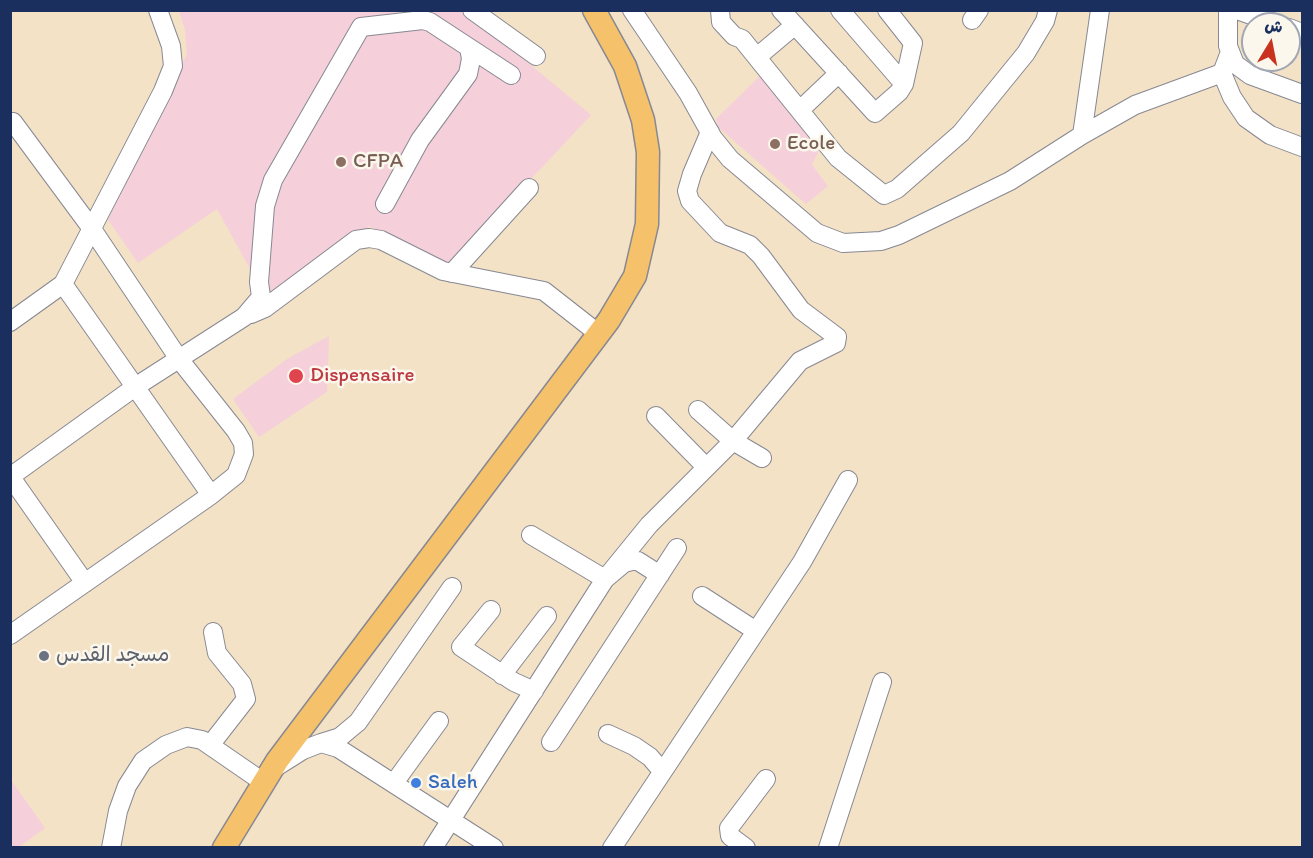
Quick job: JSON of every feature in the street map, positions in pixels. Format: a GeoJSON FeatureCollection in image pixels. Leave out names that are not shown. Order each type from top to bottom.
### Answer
{"type":"FeatureCollection","features":[{"type":"Feature","properties":{"kind":"main road"},"geometry":{"type":"LineString","coordinates":[[226,846],[267,776],[598,334],[635,276],[642,254],[647,224],[648,152],[644,120],[635,90],[594,10]]}},
{"type":"Feature","properties":{"kind":"street"},"geometry":{"type":"LineString","coordinates":[[147,10],[153,16],[162,37],[168,62],[164,91]]}},
{"type":"Feature","properties":{"kind":"street"},"geometry":{"type":"LineString","coordinates":[[10,322],[63,284],[164,91],[173,66],[171,46],[158,10]]}},
{"type":"Feature","properties":{"kind":"street"},"geometry":{"type":"LineString","coordinates":[[472,10],[536,56]]}},
{"type":"Feature","properties":{"kind":"street"},"geometry":{"type":"LineString","coordinates":[[632,10],[688,93],[710,132],[730,159],[809,227],[843,243],[860,244],[899,235],[1010,181],[1082,135],[1136,105],[1222,73]]}},
{"type":"Feature","properties":{"kind":"street"},"geometry":{"type":"LineString","coordinates":[[720,10],[721,22],[734,36],[742,39],[838,158],[884,195],[897,189],[932,161],[982,109],[1026,53],[1045,21],[1048,10]]}},
{"type":"Feature","properties":{"kind":"street"},"geometry":{"type":"LineString","coordinates":[[781,10],[875,113],[899,92],[904,84],[913,43],[887,10]]}},
{"type":"Feature","properties":{"kind":"street"},"geometry":{"type":"LineString","coordinates":[[840,10],[904,84]]}},
{"type":"Feature","properties":{"kind":"street"},"geometry":{"type":"LineString","coordinates":[[1082,135],[1100,10]]}},
{"type":"Feature","properties":{"kind":"street"},"geometry":{"type":"LineString","coordinates":[[1228,10],[1230,52],[1235,64],[1250,75],[1302,94]]}},
{"type":"Feature","properties":{"kind":"street"},"geometry":{"type":"LineString","coordinates":[[244,316],[261,297],[259,282],[265,206],[273,180],[361,27],[423,20],[511,75]]}},
{"type":"Feature","properties":{"kind":"street"},"geometry":{"type":"LineString","coordinates":[[757,57],[795,25]]}},
{"type":"Feature","properties":{"kind":"street"},"geometry":{"type":"LineString","coordinates":[[385,204],[420,140],[468,74],[471,59],[469,48]]}},
{"type":"Feature","properties":{"kind":"street"},"geometry":{"type":"LineString","coordinates":[[1230,52],[1222,73],[1232,97],[1246,118],[1270,135],[1302,147]]}},
{"type":"Feature","properties":{"kind":"street"},"geometry":{"type":"LineString","coordinates":[[800,110],[839,73]]}},
{"type":"Feature","properties":{"kind":"street"},"geometry":{"type":"LineString","coordinates":[[10,635],[237,475],[244,454],[243,444],[178,358],[92,229],[13,122]]}},
{"type":"Feature","properties":{"kind":"street"},"geometry":{"type":"LineString","coordinates":[[433,848],[605,579],[649,525],[705,466],[733,441],[800,361],[832,346],[837,340],[801,310],[750,245],[720,233],[690,201],[687,191],[710,132]]}},
{"type":"Feature","properties":{"kind":"street"},"geometry":{"type":"LineString","coordinates":[[452,273],[530,188]]}},
{"type":"Feature","properties":{"kind":"street"},"geometry":{"type":"LineString","coordinates":[[85,583],[11,476],[178,358],[244,316],[265,308],[356,240],[381,240],[443,271],[544,291],[598,334]]}},
{"type":"Feature","properties":{"kind":"street"},"geometry":{"type":"LineString","coordinates":[[63,284],[211,495]]}},
{"type":"Feature","properties":{"kind":"street"},"geometry":{"type":"LineString","coordinates":[[698,410],[733,441],[762,458]]}},
{"type":"Feature","properties":{"kind":"street"},"geometry":{"type":"LineString","coordinates":[[656,416],[705,466]]}},
{"type":"Feature","properties":{"kind":"street"},"geometry":{"type":"LineString","coordinates":[[612,848],[802,562],[848,480]]}},
{"type":"Feature","properties":{"kind":"street"},"geometry":{"type":"LineString","coordinates":[[531,535],[605,579]]}},
{"type":"Feature","properties":{"kind":"street"},"geometry":{"type":"LineString","coordinates":[[551,742],[677,548]]}},
{"type":"Feature","properties":{"kind":"street"},"geometry":{"type":"LineString","coordinates":[[605,579],[624,563],[632,561],[638,561],[660,575]]}},
{"type":"Feature","properties":{"kind":"street"},"geometry":{"type":"LineString","coordinates":[[111,848],[118,810],[127,786],[143,761],[166,745],[187,737],[202,740],[267,776],[303,750],[340,737],[358,722],[452,587]]}},
{"type":"Feature","properties":{"kind":"street"},"geometry":{"type":"LineString","coordinates":[[702,596],[756,631]]}},
{"type":"Feature","properties":{"kind":"street"},"geometry":{"type":"LineString","coordinates":[[491,610],[460,647],[502,675],[534,691]]}},
{"type":"Feature","properties":{"kind":"street"},"geometry":{"type":"LineString","coordinates":[[502,675],[547,616]]}},
{"type":"Feature","properties":{"kind":"street"},"geometry":{"type":"LineString","coordinates":[[211,744],[246,699],[242,684],[217,653],[213,632]]}},
{"type":"Feature","properties":{"kind":"street"},"geometry":{"type":"LineString","coordinates":[[828,848],[882,682]]}},
{"type":"Feature","properties":{"kind":"street"},"geometry":{"type":"LineString","coordinates":[[394,783],[439,721]]}},
{"type":"Feature","properties":{"kind":"street"},"geometry":{"type":"LineString","coordinates":[[608,734],[634,746],[662,771]]}},
{"type":"Feature","properties":{"kind":"street"},"geometry":{"type":"LineString","coordinates":[[321,744],[338,748],[494,848]]}},
{"type":"Feature","properties":{"kind":"street"},"geometry":{"type":"LineString","coordinates":[[746,848],[730,836],[729,828],[766,779]]}},
{"type":"Feature","properties":{"kind":"shaded area","name":"CFPA"},"geometry":{"type":"Polygon","coordinates":[[[179,11],[459,11],[526,61],[591,115],[448,268],[369,226],[254,310],[255,278],[217,209],[138,263],[108,220],[187,54],[185,30],[179,11]]]}},
{"type":"Feature","properties":{"kind":"shaded area","name":"Ecole"},"geometry":{"type":"Polygon","coordinates":[[[763,73],[804,119],[807,137],[819,150],[812,165],[828,186],[806,204],[718,127],[716,119],[763,73]]]}},
{"type":"Feature","properties":{"kind":"shaded area","name":"Dispensaire"},"geometry":{"type":"Polygon","coordinates":[[[329,336],[327,392],[259,437],[233,399],[287,359],[329,336]]]}},
{"type":"Feature","properties":{"kind":"shaded area"},"geometry":{"type":"Polygon","coordinates":[[[11,780],[45,828],[19,847],[11,847],[11,780]]]}},
{"type":"Feature","properties":{"kind":"place","name":"Ecole"},"geometry":{"type":"Point","coordinates":[775,144]}},
{"type":"Feature","properties":{"kind":"place","name":"CFPA"},"geometry":{"type":"Point","coordinates":[341,162]}},
{"type":"Feature","properties":{"kind":"place","name":"Dispensaire"},"geometry":{"type":"Point","coordinates":[296,376]}},
{"type":"Feature","properties":{"kind":"place","name":"مسجد القدس"},"geometry":{"type":"Point","coordinates":[44,656]}},
{"type":"Feature","properties":{"kind":"place","name":"Saleh"},"geometry":{"type":"Point","coordinates":[416,783]}}]}
